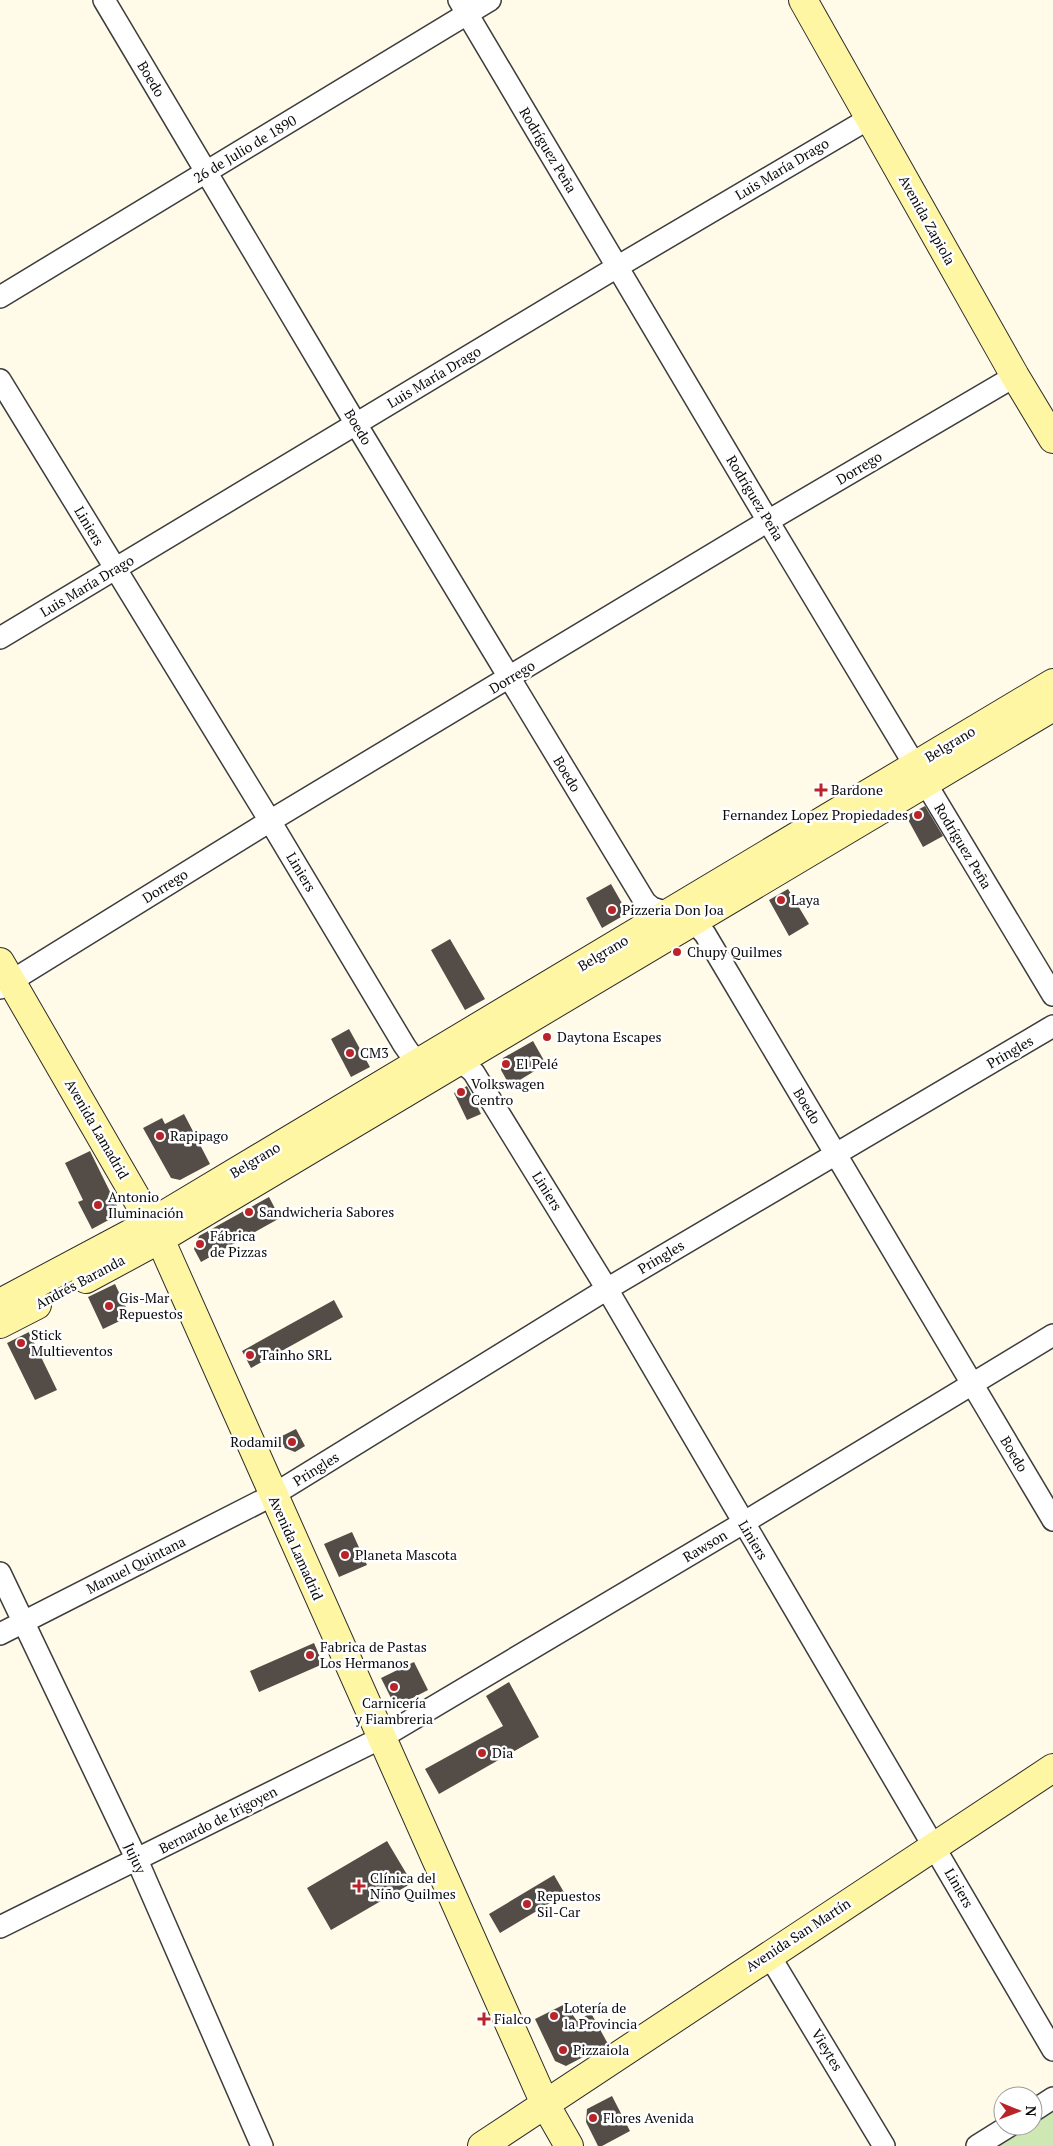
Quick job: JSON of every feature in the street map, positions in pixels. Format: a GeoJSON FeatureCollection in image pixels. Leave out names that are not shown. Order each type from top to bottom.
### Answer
{"type":"FeatureCollection","features":[{"type":"Feature","properties":{"kind":"main road","name":"Avenida Zapiola"},"geometry":{"type":"LineString","coordinates":[[802,0],[1015,376],[1053,439]]}},
{"type":"Feature","properties":{"kind":"main road","name":"Belgrano"},"geometry":{"type":"LineString","coordinates":[[156,1230],[425,1059],[681,917],[920,773],[1053,683]]}},
{"type":"Feature","properties":{"kind":"main road","name":"Belgrano"},"geometry":{"type":"LineString","coordinates":[[920,773],[1053,707]]}},
{"type":"Feature","properties":{"kind":"main road","name":"Belgrano"},"geometry":{"type":"LineString","coordinates":[[156,1230],[460,1062],[681,917]]}},
{"type":"Feature","properties":{"kind":"main road","name":"Avenida Lamadrid"},"geometry":{"type":"LineString","coordinates":[[4,977],[156,1230],[545,2104],[569,2146]]}},
{"type":"Feature","properties":{"kind":"main road","name":"Andrés Baranda"},"geometry":{"type":"LineString","coordinates":[[0,1303],[156,1230]]}},
{"type":"Feature","properties":{"kind":"main road","name":"Andrés Baranda"},"geometry":{"type":"LineString","coordinates":[[0,1324],[156,1230]]}},
{"type":"Feature","properties":{"kind":"main road","name":"Avenida San Martín"},"geometry":{"type":"LineString","coordinates":[[482,2146],[1053,1768]]}},
{"type":"Feature","properties":{"kind":"street","name":"Boedo"},"geometry":{"type":"LineString","coordinates":[[104,0],[356,424],[645,902],[652,908],[681,917],[705,934],[1053,1520]]}},
{"type":"Feature","properties":{"kind":"street","name":"26 de Julio de 1890"},"geometry":{"type":"LineString","coordinates":[[0,297],[207,172],[463,7],[490,0]]}},
{"type":"Feature","properties":{"kind":"street","name":"Rodríguez Peña"},"geometry":{"type":"LineString","coordinates":[[463,7],[768,521],[1053,995]]}},
{"type":"Feature","properties":{"kind":"street","name":"Luis María Drago"},"geometry":{"type":"LineString","coordinates":[[0,638],[617,267],[870,118]]}},
{"type":"Feature","properties":{"kind":"street","name":"Dorrego"},"geometry":{"type":"LineString","coordinates":[[4,977],[509,679],[768,521],[1015,376]]}},
{"type":"Feature","properties":{"kind":"street","name":"Liniers"},"geometry":{"type":"LineString","coordinates":[[0,380],[270,821],[404,1045],[412,1055],[425,1059],[460,1062],[469,1066],[474,1072],[607,1289],[1053,2050]]}},
{"type":"Feature","properties":{"kind":"street","name":"Pringles"},"geometry":{"type":"LineString","coordinates":[[273,1496],[607,1289],[1053,1026]]}},
{"type":"Feature","properties":{"kind":"street","name":"Rawson"},"geometry":{"type":"LineString","coordinates":[[381,1738],[743,1523],[1053,1335]]}},
{"type":"Feature","properties":{"kind":"street","name":"Manuel Quintana"},"geometry":{"type":"LineString","coordinates":[[0,1634],[273,1496]]}},
{"type":"Feature","properties":{"kind":"street","name":"Jujuy"},"geometry":{"type":"LineString","coordinates":[[0,1573],[136,1860],[262,2146]]}},
{"type":"Feature","properties":{"kind":"street","name":"Bernardo de Irigoyen"},"geometry":{"type":"LineString","coordinates":[[0,1927],[381,1738]]}},
{"type":"Feature","properties":{"kind":"street","name":"Vieytes"},"geometry":{"type":"LineString","coordinates":[[769,1955],[884,2146]]}},
{"type":"Feature","properties":{"kind":"street"},"geometry":{"type":"LineString","coordinates":[[977,2146],[993,2136]]}},
{"type":"Feature","properties":{"kind":"green space"},"geometry":{"type":"Polygon","coordinates":[[[1053,2109],[1053,2146],[995,2146],[1010,2136],[1043,2136],[1043,2116],[1053,2109]]]}},
{"type":"Feature","properties":{"kind":"building"},"geometry":{"type":"Polygon","coordinates":[[[925,806],[943,836],[923,847],[906,816],[925,806]]]}},
{"type":"Feature","properties":{"kind":"building"},"geometry":{"type":"Polygon","coordinates":[[[611,884],[623,905],[621,917],[602,928],[586,898],[611,884]]]}},
{"type":"Feature","properties":{"kind":"building"},"geometry":{"type":"Polygon","coordinates":[[[788,889],[809,924],[789,936],[769,900],[788,889]]]}},
{"type":"Feature","properties":{"kind":"building"},"geometry":{"type":"Polygon","coordinates":[[[450,939],[485,999],[465,1010],[431,950],[450,939]]]}},
{"type":"Feature","properties":{"kind":"building","name":"CM3"},"geometry":{"type":"Polygon","coordinates":[[[349,1029],[370,1067],[351,1077],[331,1039],[349,1029]]]}},
{"type":"Feature","properties":{"kind":"building"},"geometry":{"type":"Polygon","coordinates":[[[533,1041],[546,1064],[510,1086],[501,1070],[503,1058],[533,1041]]]}},
{"type":"Feature","properties":{"kind":"building"},"geometry":{"type":"Polygon","coordinates":[[[467,1086],[481,1114],[467,1120],[454,1093],[467,1086]]]}},
{"type":"Feature","properties":{"kind":"building"},"geometry":{"type":"Polygon","coordinates":[[[184,1114],[210,1164],[180,1180],[171,1178],[143,1128],[162,1118],[165,1124],[184,1114]]]}},
{"type":"Feature","properties":{"kind":"building"},"geometry":{"type":"Polygon","coordinates":[[[90,1151],[118,1208],[116,1216],[92,1229],[78,1202],[83,1200],[65,1163],[90,1151]]]}},
{"type":"Feature","properties":{"kind":"building"},"geometry":{"type":"Polygon","coordinates":[[[269,1197],[280,1218],[201,1262],[194,1249],[199,1236],[269,1197]]]}},
{"type":"Feature","properties":{"kind":"building","name":"Gis-Mar Repuestos"},"geometry":{"type":"Polygon","coordinates":[[[115,1284],[130,1316],[103,1329],[88,1297],[115,1284]]]}},
{"type":"Feature","properties":{"kind":"building"},"geometry":{"type":"Polygon","coordinates":[[[334,1300],[343,1317],[251,1368],[242,1351],[334,1300]]]}},
{"type":"Feature","properties":{"kind":"building"},"geometry":{"type":"Polygon","coordinates":[[[29,1332],[57,1390],[35,1400],[7,1343],[29,1332]]]}},
{"type":"Feature","properties":{"kind":"building","name":"Rodamil"},"geometry":{"type":"Polygon","coordinates":[[[296,1429],[305,1446],[295,1452],[285,1448],[280,1437],[296,1429]]]}},
{"type":"Feature","properties":{"kind":"building","name":"Planeta Mascota"},"geometry":{"type":"Polygon","coordinates":[[[352,1532],[367,1565],[339,1577],[324,1544],[352,1532]]]}},
{"type":"Feature","properties":{"kind":"building"},"geometry":{"type":"Polygon","coordinates":[[[314,1643],[323,1664],[259,1692],[250,1671],[314,1643]]]}},
{"type":"Feature","properties":{"kind":"building"},"geometry":{"type":"Polygon","coordinates":[[[414,1662],[428,1690],[401,1704],[392,1700],[381,1678],[414,1662]]]}},
{"type":"Feature","properties":{"kind":"building","name":"Dia"},"geometry":{"type":"Polygon","coordinates":[[[509,1682],[539,1737],[439,1794],[425,1769],[503,1726],[486,1696],[509,1682]]]}},
{"type":"Feature","properties":{"kind":"building","name":"Clínica del Niño Quilmes"},"geometry":{"type":"Polygon","coordinates":[[[387,1841],[412,1883],[331,1930],[307,1888],[387,1841]]]}},
{"type":"Feature","properties":{"kind":"building","name":"Repuestos Sil-Car"},"geometry":{"type":"Polygon","coordinates":[[[554,1875],[565,1894],[500,1933],[489,1914],[554,1875]]]}},
{"type":"Feature","properties":{"kind":"building"},"geometry":{"type":"Polygon","coordinates":[[[565,2004],[577,2021],[591,2013],[608,2044],[566,2066],[555,2061],[535,2019],[565,2004]]]}},
{"type":"Feature","properties":{"kind":"building"},"geometry":{"type":"Polygon","coordinates":[[[612,2096],[630,2131],[602,2146],[598,2146],[586,2122],[587,2109],[612,2096]]]}},
{"type":"Feature","properties":{"kind":"place","name":"Bardone"},"geometry":{"type":"Point","coordinates":[821,790]}},
{"type":"Feature","properties":{"kind":"place","name":"Fernandez Lopez Propiedades"},"geometry":{"type":"Point","coordinates":[918,815]}},
{"type":"Feature","properties":{"kind":"place","name":"Laya"},"geometry":{"type":"Point","coordinates":[781,900]}},
{"type":"Feature","properties":{"kind":"place","name":"Pizzeria Don Joa"},"geometry":{"type":"Point","coordinates":[612,910]}},
{"type":"Feature","properties":{"kind":"place","name":"Chupy Quilmes"},"geometry":{"type":"Point","coordinates":[677,952]}},
{"type":"Feature","properties":{"kind":"place","name":"Daytona Escapes"},"geometry":{"type":"Point","coordinates":[547,1037]}},
{"type":"Feature","properties":{"kind":"place","name":"CM3"},"geometry":{"type":"Point","coordinates":[350,1053]}},
{"type":"Feature","properties":{"kind":"place","name":"El Pelé"},"geometry":{"type":"Point","coordinates":[506,1064]}},
{"type":"Feature","properties":{"kind":"place","name":"Volkswagen Centro"},"geometry":{"type":"Point","coordinates":[461,1092]}},
{"type":"Feature","properties":{"kind":"place","name":"Rapipago"},"geometry":{"type":"Point","coordinates":[160,1136]}},
{"type":"Feature","properties":{"kind":"place","name":"Antonio Iluminación"},"geometry":{"type":"Point","coordinates":[98,1205]}},
{"type":"Feature","properties":{"kind":"place","name":"Sandwicheria Sabores"},"geometry":{"type":"Point","coordinates":[249,1212]}},
{"type":"Feature","properties":{"kind":"place","name":"Fábrica de Pizzas"},"geometry":{"type":"Point","coordinates":[200,1244]}},
{"type":"Feature","properties":{"kind":"place","name":"Gis-Mar Repuestos"},"geometry":{"type":"Point","coordinates":[109,1306]}},
{"type":"Feature","properties":{"kind":"place","name":"Stick Multieventos"},"geometry":{"type":"Point","coordinates":[21,1343]}},
{"type":"Feature","properties":{"kind":"place","name":"Tainho SRL"},"geometry":{"type":"Point","coordinates":[250,1355]}},
{"type":"Feature","properties":{"kind":"place","name":"Rodamil"},"geometry":{"type":"Point","coordinates":[292,1442]}},
{"type":"Feature","properties":{"kind":"place","name":"Planeta Mascota"},"geometry":{"type":"Point","coordinates":[345,1555]}},
{"type":"Feature","properties":{"kind":"place","name":"Fabrica de Pastas Los Hermanos"},"geometry":{"type":"Point","coordinates":[310,1655]}},
{"type":"Feature","properties":{"kind":"place","name":"Carnicería y Fiambreria"},"geometry":{"type":"Point","coordinates":[394,1687]}},
{"type":"Feature","properties":{"kind":"place","name":"Dia"},"geometry":{"type":"Point","coordinates":[482,1753]}},
{"type":"Feature","properties":{"kind":"place","name":"Clínica del Niño Quilmes"},"geometry":{"type":"Point","coordinates":[359,1886]}},
{"type":"Feature","properties":{"kind":"place","name":"Repuestos Sil-Car"},"geometry":{"type":"Point","coordinates":[527,1904]}},
{"type":"Feature","properties":{"kind":"place","name":"Lotería de la Provincia"},"geometry":{"type":"Point","coordinates":[554,2016]}},
{"type":"Feature","properties":{"kind":"place","name":"Fialco"},"geometry":{"type":"Point","coordinates":[484,2019]}},
{"type":"Feature","properties":{"kind":"place","name":"Pizzaiola"},"geometry":{"type":"Point","coordinates":[563,2050]}},
{"type":"Feature","properties":{"kind":"place","name":"Flores Avenida"},"geometry":{"type":"Point","coordinates":[593,2118]}}]}
